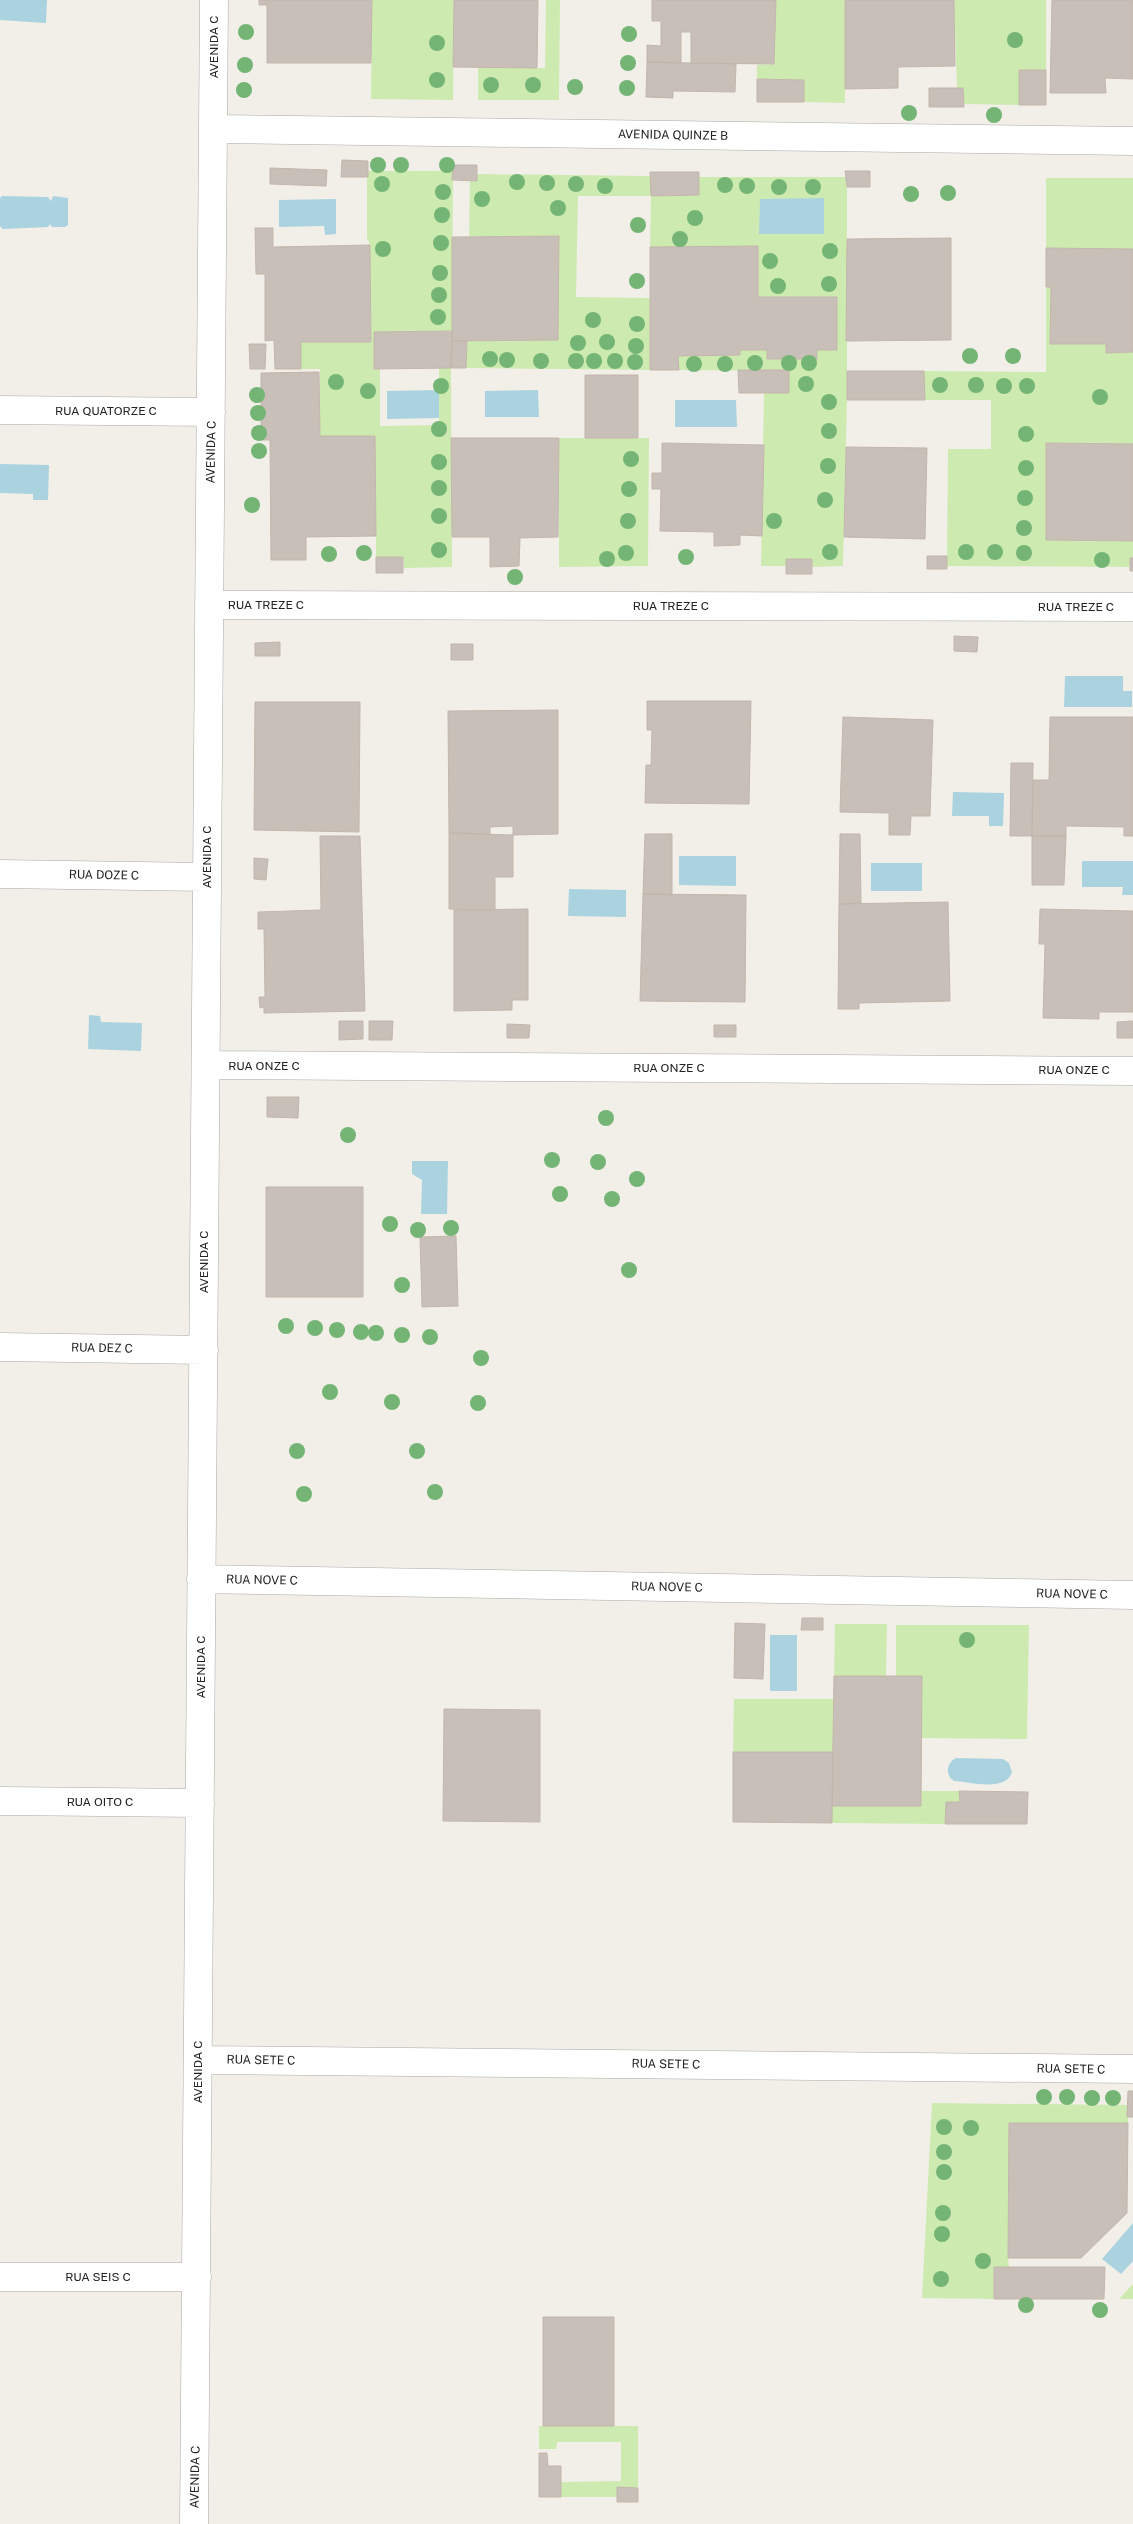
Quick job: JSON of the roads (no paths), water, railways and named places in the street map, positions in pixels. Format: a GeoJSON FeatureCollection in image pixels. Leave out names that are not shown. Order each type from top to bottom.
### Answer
{"type":"FeatureCollection","features":[{"type":"Feature","properties":{"kind":"street","name":"AVENIDA C"},"geometry":{"type":"LineString","coordinates":[[194,2524],[214,0]]}},
{"type":"Feature","properties":{"kind":"street","name":"AVENIDA QUINZE B"},"geometry":{"type":"LineString","coordinates":[[213,129],[1133,141]]}},
{"type":"Feature","properties":{"kind":"street","name":"RUA QUATORZE C"},"geometry":{"type":"LineString","coordinates":[[0,410],[211,412]]}},
{"type":"Feature","properties":{"kind":"street","name":"RUA TREZE C"},"geometry":{"type":"LineString","coordinates":[[209,605],[1133,607]]}},
{"type":"Feature","properties":{"kind":"street","name":"RUA DOZE C"},"geometry":{"type":"LineString","coordinates":[[0,874],[207,877]]}},
{"type":"Feature","properties":{"kind":"street","name":"RUA ONZE C"},"geometry":{"type":"LineString","coordinates":[[206,1065],[1133,1070]]}},
{"type":"Feature","properties":{"kind":"street","name":"RUA DEZ C"},"geometry":{"type":"LineString","coordinates":[[0,1347],[204,1350]]}},
{"type":"Feature","properties":{"kind":"street","name":"RUA NOVE C"},"geometry":{"type":"LineString","coordinates":[[201,1579],[1133,1595]]}},
{"type":"Feature","properties":{"kind":"street","name":"RUA OITO C"},"geometry":{"type":"LineString","coordinates":[[0,1801],[200,1803]]}},
{"type":"Feature","properties":{"kind":"street","name":"RUA SETE C"},"geometry":{"type":"LineString","coordinates":[[198,2060],[1133,2069]]}},
{"type":"Feature","properties":{"kind":"street","name":"RUA SEIS C"},"geometry":{"type":"LineString","coordinates":[[0,2277],[196,2277]]}},
{"type":"Feature","properties":{"kind":"water"},"geometry":{"type":"Polygon","coordinates":[[[0,0],[47,0],[46,23],[0,20],[0,0]]]}},
{"type":"Feature","properties":{"kind":"water"},"geometry":{"type":"Polygon","coordinates":[[[2,196],[48,197],[51,201],[53,196],[68,198],[68,225],[65,227],[52,227],[50,224],[48,227],[3,229],[0,226],[0,198],[2,196]]]}},
{"type":"Feature","properties":{"kind":"water"},"geometry":{"type":"Polygon","coordinates":[[[824,198],[824,234],[759,234],[760,199],[824,198]]]}},
{"type":"Feature","properties":{"kind":"water"},"geometry":{"type":"Polygon","coordinates":[[[336,199],[336,234],[325,235],[324,226],[279,227],[279,200],[336,199]]]}},
{"type":"Feature","properties":{"kind":"water"},"geometry":{"type":"Polygon","coordinates":[[[439,390],[439,418],[387,419],[387,391],[439,390]]]}},
{"type":"Feature","properties":{"kind":"water"},"geometry":{"type":"Polygon","coordinates":[[[538,390],[539,417],[485,417],[485,391],[538,390]]]}},
{"type":"Feature","properties":{"kind":"water"},"geometry":{"type":"Polygon","coordinates":[[[675,400],[736,400],[737,427],[675,427],[675,400]]]}},
{"type":"Feature","properties":{"kind":"water"},"geometry":{"type":"Polygon","coordinates":[[[0,464],[49,465],[48,500],[33,500],[33,494],[0,493],[0,464]]]}},
{"type":"Feature","properties":{"kind":"water"},"geometry":{"type":"Polygon","coordinates":[[[1065,676],[1123,676],[1123,691],[1132,691],[1132,707],[1064,707],[1065,676]]]}},
{"type":"Feature","properties":{"kind":"water"},"geometry":{"type":"Polygon","coordinates":[[[953,792],[1004,793],[1003,826],[989,826],[989,816],[952,816],[953,792]]]}},
{"type":"Feature","properties":{"kind":"water"},"geometry":{"type":"Polygon","coordinates":[[[679,856],[736,856],[736,886],[679,885],[679,856]]]}},
{"type":"Feature","properties":{"kind":"water"},"geometry":{"type":"Polygon","coordinates":[[[1082,861],[1133,861],[1133,895],[1122,895],[1123,887],[1082,887],[1082,861]]]}},
{"type":"Feature","properties":{"kind":"water"},"geometry":{"type":"Polygon","coordinates":[[[871,863],[922,863],[922,891],[871,891],[871,863]]]}},
{"type":"Feature","properties":{"kind":"water"},"geometry":{"type":"Polygon","coordinates":[[[569,889],[626,890],[626,917],[568,916],[569,889]]]}},
{"type":"Feature","properties":{"kind":"water"},"geometry":{"type":"Polygon","coordinates":[[[89,1015],[100,1016],[101,1022],[142,1023],[141,1051],[88,1049],[89,1015]]]}},
{"type":"Feature","properties":{"kind":"water"},"geometry":{"type":"Polygon","coordinates":[[[412,1161],[448,1161],[447,1214],[421,1214],[422,1180],[412,1174],[412,1161]]]}},
{"type":"Feature","properties":{"kind":"water"},"geometry":{"type":"Polygon","coordinates":[[[770,1635],[797,1635],[797,1691],[770,1691],[770,1635]]]}},
{"type":"Feature","properties":{"kind":"water"},"geometry":{"type":"Polygon","coordinates":[[[956,1758],[1003,1759],[1009,1763],[1012,1772],[1003,1782],[995,1784],[954,1781],[949,1776],[948,1769],[950,1763],[956,1758]]]}},
{"type":"Feature","properties":{"kind":"water"},"geometry":{"type":"Polygon","coordinates":[[[1133,2223],[1133,2261],[1121,2274],[1102,2259],[1133,2223]]]}}]}
